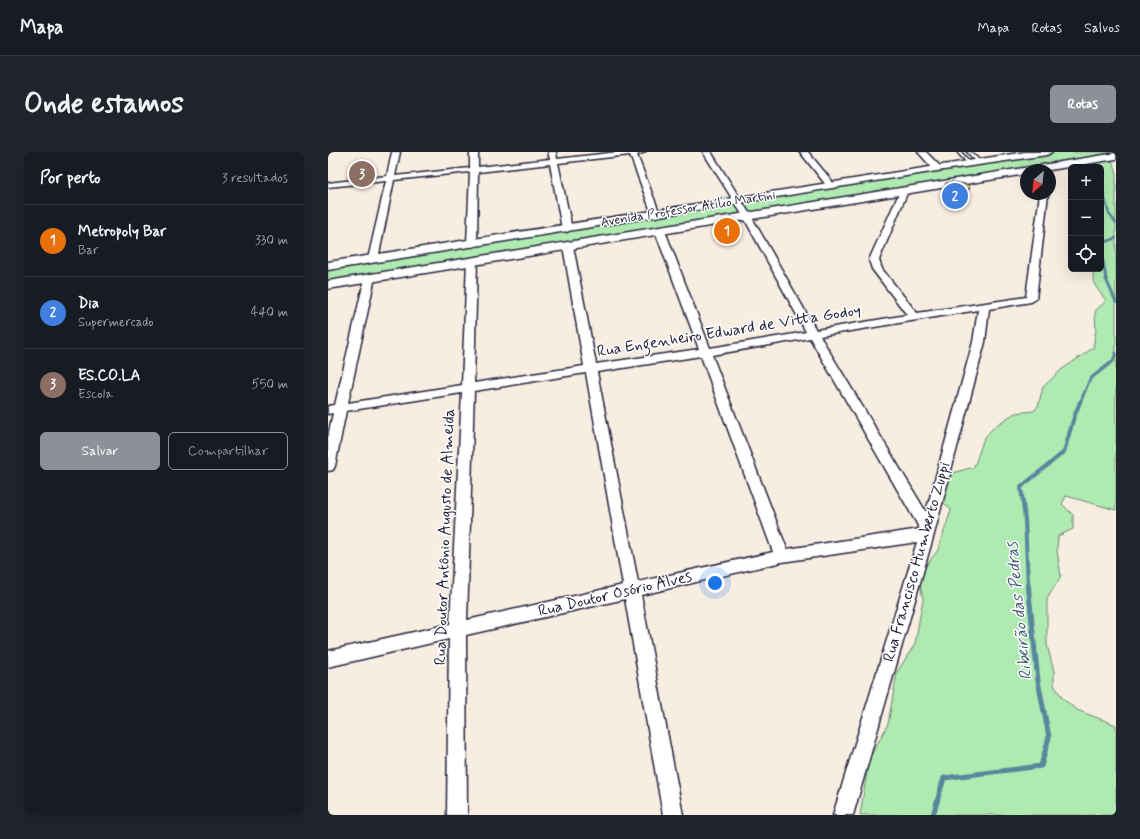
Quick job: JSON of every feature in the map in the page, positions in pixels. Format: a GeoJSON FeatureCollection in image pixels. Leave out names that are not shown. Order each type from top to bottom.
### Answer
{"type":"FeatureCollection","features":[{"type":"Feature","properties":{"kind":"main road","name":"Avenida Professor Atílio Martini"},"geometry":{"type":"LineString","coordinates":[[328,266],[937,168],[972,159],[1045,152]]}},
{"type":"Feature","properties":{"kind":"main road"},"geometry":{"type":"LineString","coordinates":[[1045,152],[1051,160],[1047,164]]}},
{"type":"Feature","properties":{"kind":"main road"},"geometry":{"type":"LineString","coordinates":[[1030,154],[1030,158],[1037,164]]}},
{"type":"Feature","properties":{"kind":"main road"},"geometry":{"type":"LineString","coordinates":[[1056,167],[1115,158]]}},
{"type":"Feature","properties":{"kind":"main road","name":"Avenida Professor Atílio Martini"},"geometry":{"type":"LineString","coordinates":[[328,285],[1020,172]]}},
{"type":"Feature","properties":{"kind":"main road"},"geometry":{"type":"LineString","coordinates":[[632,218],[627,222],[626,226],[628,230],[644,233]]}},
{"type":"Feature","properties":{"kind":"main road"},"geometry":{"type":"LineString","coordinates":[[601,223],[609,224],[615,228],[617,232],[608,239]]}},
{"type":"Feature","properties":{"kind":"street"},"geometry":{"type":"LineString","coordinates":[[373,259],[396,152]]}},
{"type":"Feature","properties":{"kind":"street"},"geometry":{"type":"LineString","coordinates":[[472,244],[474,152]]}},
{"type":"Feature","properties":{"kind":"street"},"geometry":{"type":"LineString","coordinates":[[552,152],[567,228]]}},
{"type":"Feature","properties":{"kind":"street"},"geometry":{"type":"LineString","coordinates":[[632,152],[656,214]]}},
{"type":"Feature","properties":{"kind":"street"},"geometry":{"type":"LineString","coordinates":[[328,185],[641,152]]}},
{"type":"Feature","properties":{"kind":"street"},"geometry":{"type":"LineString","coordinates":[[708,152],[747,216],[813,334],[927,531]]}},
{"type":"Feature","properties":{"kind":"street"},"geometry":{"type":"LineString","coordinates":[[804,152],[830,183]]}},
{"type":"Feature","properties":{"kind":"street"},"geometry":{"type":"LineString","coordinates":[[922,152],[937,168]]}},
{"type":"Feature","properties":{"kind":"street"},"geometry":{"type":"LineString","coordinates":[[904,191],[874,260],[877,269],[914,317]]}},
{"type":"Feature","properties":{"kind":"street","name":"Rua Engenheiro Edward de Vitta Godoy"},"geometry":{"type":"LineString","coordinates":[[328,410],[706,352],[1031,299],[1043,200]]}},
{"type":"Feature","properties":{"kind":"street"},"geometry":{"type":"LineString","coordinates":[[660,231],[782,556]]}},
{"type":"Feature","properties":{"kind":"street"},"geometry":{"type":"LineString","coordinates":[[568,246],[673,815]]}},
{"type":"Feature","properties":{"kind":"street","name":"Rua Doutor Antônio Augusto de Almeida"},"geometry":{"type":"LineString","coordinates":[[457,815],[458,629],[472,261]]}},
{"type":"Feature","properties":{"kind":"street"},"geometry":{"type":"LineString","coordinates":[[328,466],[370,277]]}},
{"type":"Feature","properties":{"kind":"street","name":"Rua Francisco Humberto Zuppi"},"geometry":{"type":"LineString","coordinates":[[843,815],[927,531],[979,342],[984,307]]}},
{"type":"Feature","properties":{"kind":"street","name":"Rua Doutor Osório Alves"},"geometry":{"type":"LineString","coordinates":[[328,659],[782,556],[927,531]]}},
{"type":"Feature","properties":{"kind":"lane"},"geometry":{"type":"LineString","coordinates":[[959,152],[972,159]]}},
{"type":"Feature","properties":{"kind":"shaded area"},"geometry":{"type":"Polygon","coordinates":[[[378,169],[375,176],[346,179],[348,172],[378,169]]]}},
{"type":"Feature","properties":{"kind":"green space"},"geometry":{"type":"Polygon","coordinates":[[[1051,152],[1116,152],[1116,156],[1056,166],[1056,164],[1020,164],[1020,172],[328,284],[328,268],[949,170],[1051,152]]]}},
{"type":"Feature","properties":{"kind":"green space"},"geometry":{"type":"Polygon","coordinates":[[[1111,159],[1116,169],[1116,510],[1066,496],[1062,504],[1073,515],[1073,529],[1058,536],[1057,551],[1061,576],[1047,599],[1047,645],[1054,671],[1054,685],[1063,699],[1077,710],[1116,725],[1116,815],[860,815],[869,759],[888,724],[897,672],[915,644],[923,599],[920,583],[925,567],[938,550],[951,510],[942,501],[952,473],[974,467],[984,438],[995,426],[1015,413],[1034,411],[1038,406],[1043,387],[1061,370],[1093,348],[1096,329],[1096,310],[1106,301],[1093,279],[1093,272],[1104,272],[1104,164],[1091,164],[1090,162],[1111,159]]]}},
{"type":"Feature","properties":{"kind":"building"},"geometry":{"type":"Polygon","coordinates":[[[952,182],[970,185],[967,195],[943,191],[946,183],[952,182]]]}},
{"type":"Feature","properties":{"kind":"waterway","name":"Ribeirão das Pedras"},"geometry":{"type":"LineString","coordinates":[[1104,195],[1109,214],[1116,223]]}},
{"type":"Feature","properties":{"kind":"waterway","name":"Ribeirão das Pedras"},"geometry":{"type":"LineString","coordinates":[[1104,243],[1116,238]]}},
{"type":"Feature","properties":{"kind":"waterway","name":"Ribeirão das Pedras"},"geometry":{"type":"LineString","coordinates":[[1104,267],[1106,279],[1116,302]]}},
{"type":"Feature","properties":{"kind":"waterway","name":"Ribeirão das Pedras"},"geometry":{"type":"LineString","coordinates":[[1080,403],[1090,379],[1113,361],[1116,353]]}},
{"type":"Feature","properties":{"kind":"waterway","name":"Ribeirão das Pedras"},"geometry":{"type":"LineString","coordinates":[[1028,584],[1025,520],[1021,487],[1064,452],[1080,402]]}},
{"type":"Feature","properties":{"kind":"waterway","name":"Ribeirão das Pedras"},"geometry":{"type":"LineString","coordinates":[[933,815],[944,778],[1041,766],[1049,737],[1038,681],[1028,583]]}},
{"type":"Feature","properties":{"kind":"place","name":"ES.CO.LA"},"geometry":{"type":"Point","coordinates":[362,174]}},
{"type":"Feature","properties":{"kind":"place","name":"Dia"},"geometry":{"type":"Point","coordinates":[955,196]}},
{"type":"Feature","properties":{"kind":"place","name":"Metropoly Bar"},"geometry":{"type":"Point","coordinates":[727,231]}}]}
